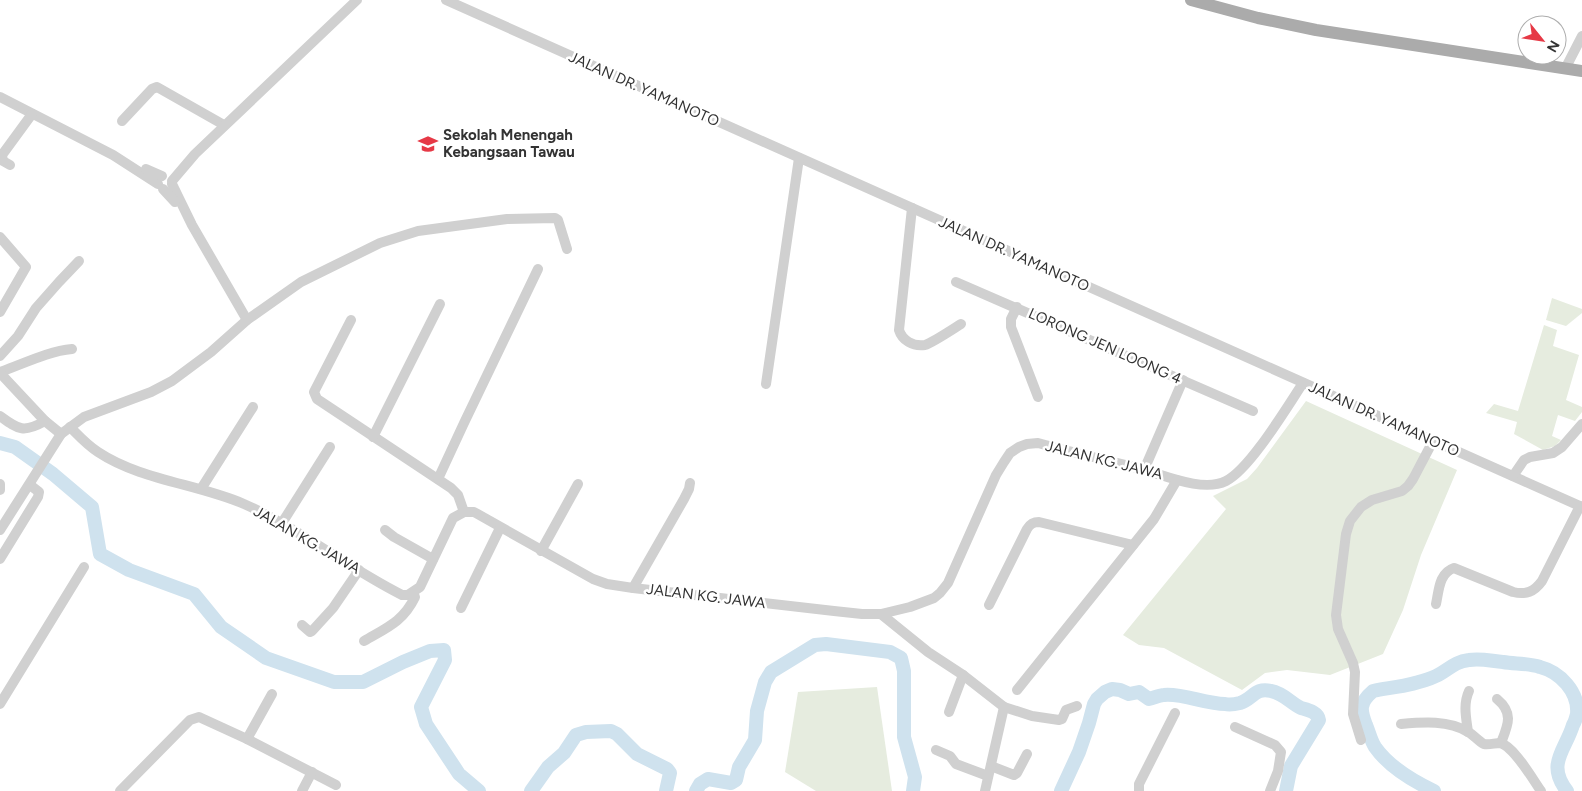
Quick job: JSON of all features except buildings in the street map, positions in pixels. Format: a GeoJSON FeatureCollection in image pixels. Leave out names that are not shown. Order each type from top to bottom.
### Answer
{"type":"FeatureCollection","features":[{"type":"Feature","properties":{"kind":"main road"},"geometry":{"type":"LineString","coordinates":[[1191,0],[1258,18],[1316,30],[1582,71]]}},
{"type":"Feature","properties":{"kind":"street"},"geometry":{"type":"LineString","coordinates":[[165,182],[172,172],[195,154],[357,0]]}},
{"type":"Feature","properties":{"kind":"street","name":"JALAN DR. YAMANOTO"},"geometry":{"type":"LineString","coordinates":[[446,0],[1581,507]]}},
{"type":"Feature","properties":{"kind":"street"},"geometry":{"type":"LineString","coordinates":[[1565,69],[1582,36]]}},
{"type":"Feature","properties":{"kind":"street"},"geometry":{"type":"LineString","coordinates":[[122,121],[157,87],[224,125]]}},
{"type":"Feature","properties":{"kind":"street"},"geometry":{"type":"LineString","coordinates":[[0,97],[114,154],[165,182],[247,320]]}},
{"type":"Feature","properties":{"kind":"street"},"geometry":{"type":"LineString","coordinates":[[10,165],[4,160],[2,155],[32,114]]}},
{"type":"Feature","properties":{"kind":"street"},"geometry":{"type":"LineString","coordinates":[[766,384],[799,158]]}},
{"type":"Feature","properties":{"kind":"street"},"geometry":{"type":"LineString","coordinates":[[912,208],[898,330],[901,337],[907,342],[924,345],[961,324]]}},
{"type":"Feature","properties":{"kind":"street"},"geometry":{"type":"LineString","coordinates":[[0,530],[60,434],[84,417],[151,392],[172,381],[211,352],[247,320],[301,282],[380,244],[418,231],[507,219],[551,217],[558,220],[567,249]]}},
{"type":"Feature","properties":{"kind":"street"},"geometry":{"type":"LineString","coordinates":[[0,237],[26,267],[0,312]]}},
{"type":"Feature","properties":{"kind":"street"},"geometry":{"type":"LineString","coordinates":[[0,356],[18,336],[36,308],[79,261]]}},
{"type":"Feature","properties":{"kind":"street"},"geometry":{"type":"LineString","coordinates":[[438,479],[538,269]]}},
{"type":"Feature","properties":{"kind":"street","name":"LORONG JEN LOONG 4"},"geometry":{"type":"LineString","coordinates":[[956,282],[1253,411]]}},
{"type":"Feature","properties":{"kind":"street"},"geometry":{"type":"LineString","coordinates":[[373,437],[440,304]]}},
{"type":"Feature","properties":{"kind":"street"},"geometry":{"type":"LineString","coordinates":[[1016,307],[1011,319],[1011,327],[1038,396]]}},
{"type":"Feature","properties":{"kind":"street"},"geometry":{"type":"LineString","coordinates":[[350,320],[314,392],[317,399],[451,488],[458,495],[464,512],[453,518],[420,587],[413,593],[415,597],[410,607],[398,620],[364,641]]}},
{"type":"Feature","properties":{"kind":"street"},"geometry":{"type":"LineString","coordinates":[[60,434],[45,421],[0,373],[44,356],[64,350],[72,350]]}},
{"type":"Feature","properties":{"kind":"street"},"geometry":{"type":"LineString","coordinates":[[1144,470],[1183,380]]}},
{"type":"Feature","properties":{"kind":"street","name":"JALAN KG. JAWA"},"geometry":{"type":"LineString","coordinates":[[464,512],[474,512],[593,579],[607,584],[862,614],[881,614],[924,602],[940,593],[948,583],[996,475],[1010,453],[1018,447],[1038,443],[1177,480],[1218,484],[1234,476],[1242,469],[1303,383]]}},
{"type":"Feature","properties":{"kind":"street"},"geometry":{"type":"LineString","coordinates":[[201,489],[253,407]]}},
{"type":"Feature","properties":{"kind":"street"},"geometry":{"type":"LineString","coordinates":[[0,416],[12,425],[24,429],[32,429],[45,421]]}},
{"type":"Feature","properties":{"kind":"street"},"geometry":{"type":"LineString","coordinates":[[1513,476],[1524,460],[1530,457],[1553,453],[1582,424]]}},
{"type":"Feature","properties":{"kind":"street","name":"JALAN KG. JAWA"},"geometry":{"type":"LineString","coordinates":[[70,427],[86,443],[114,461],[174,482],[230,498],[282,523],[402,594],[408,595],[413,593]]}},
{"type":"Feature","properties":{"kind":"street"},"geometry":{"type":"LineString","coordinates":[[1361,740],[1353,714],[1355,672],[1338,629],[1336,615],[1346,534],[1350,521],[1360,507],[1372,500],[1402,490],[1408,486],[1433,441]]}},
{"type":"Feature","properties":{"kind":"street"},"geometry":{"type":"LineString","coordinates":[[282,523],[330,447]]}},
{"type":"Feature","properties":{"kind":"street"},"geometry":{"type":"LineString","coordinates":[[1018,690],[1154,519],[1177,480]]}},
{"type":"Feature","properties":{"kind":"street"},"geometry":{"type":"LineString","coordinates":[[633,588],[689,489],[690,483]]}},
{"type":"Feature","properties":{"kind":"street"},"geometry":{"type":"LineString","coordinates":[[0,484],[0,490]]}},
{"type":"Feature","properties":{"kind":"street"},"geometry":{"type":"LineString","coordinates":[[0,559],[38,497],[39,492],[30,484]]}},
{"type":"Feature","properties":{"kind":"street"},"geometry":{"type":"LineString","coordinates":[[542,551],[578,484]]}},
{"type":"Feature","properties":{"kind":"street"},"geometry":{"type":"LineString","coordinates":[[1436,604],[1440,581],[1444,574],[1454,568],[1521,594],[1536,588],[1542,581],[1581,507]]}},
{"type":"Feature","properties":{"kind":"street"},"geometry":{"type":"LineString","coordinates":[[989,605],[1027,530],[1034,522],[1133,545]]}},
{"type":"Feature","properties":{"kind":"street"},"geometry":{"type":"LineString","coordinates":[[461,608],[500,528]]}},
{"type":"Feature","properties":{"kind":"street"},"geometry":{"type":"LineString","coordinates":[[385,530],[433,559]]}},
{"type":"Feature","properties":{"kind":"street"},"geometry":{"type":"LineString","coordinates":[[0,704],[84,567]]}},
{"type":"Feature","properties":{"kind":"street"},"geometry":{"type":"LineString","coordinates":[[302,625],[310,632],[312,631],[333,608],[359,570]]}},
{"type":"Feature","properties":{"kind":"street"},"geometry":{"type":"LineString","coordinates":[[881,614],[928,652],[1004,707],[1032,716],[1058,720],[1062,719],[1066,710],[1077,706]]}},
{"type":"Feature","properties":{"kind":"street"},"geometry":{"type":"LineString","coordinates":[[949,712],[962,675]]}},
{"type":"Feature","properties":{"kind":"street"},"geometry":{"type":"LineString","coordinates":[[1468,732],[1465,709],[1470,690]]}},
{"type":"Feature","properties":{"kind":"street"},"geometry":{"type":"LineString","coordinates":[[247,739],[272,694]]}},
{"type":"Feature","properties":{"kind":"street"},"geometry":{"type":"LineString","coordinates":[[1497,698],[1506,709],[1508,716],[1506,730],[1500,743]]}},
{"type":"Feature","properties":{"kind":"street"},"geometry":{"type":"LineString","coordinates":[[985,791],[1004,707]]}},
{"type":"Feature","properties":{"kind":"street"},"geometry":{"type":"LineString","coordinates":[[1139,791],[1139,784],[1175,713]]}},
{"type":"Feature","properties":{"kind":"street"},"geometry":{"type":"LineString","coordinates":[[120,791],[195,717],[204,718],[336,785]]}},
{"type":"Feature","properties":{"kind":"street"},"geometry":{"type":"LineString","coordinates":[[1401,724],[1429,722],[1451,726],[1468,732],[1484,744],[1500,743],[1513,752],[1520,760],[1541,791]]}},
{"type":"Feature","properties":{"kind":"street"},"geometry":{"type":"LineString","coordinates":[[1235,727],[1275,745],[1281,752],[1278,771],[1270,791]]}},
{"type":"Feature","properties":{"kind":"street"},"geometry":{"type":"LineString","coordinates":[[936,750],[950,756],[956,764],[1014,775],[1027,754]]}},
{"type":"Feature","properties":{"kind":"street"},"geometry":{"type":"LineString","coordinates":[[302,791],[312,772]]}},
{"type":"Feature","properties":{"kind":"shaded area"},"geometry":{"type":"Polygon","coordinates":[[[1552,298],[1582,309],[1582,313],[1566,326],[1546,320],[1552,298]]]}},
{"type":"Feature","properties":{"kind":"shaded area"},"geometry":{"type":"Polygon","coordinates":[[[1544,325],[1557,330],[1553,346],[1579,355],[1566,400],[1582,407],[1582,412],[1575,421],[1558,415],[1552,436],[1561,440],[1555,446],[1543,450],[1514,434],[1517,422],[1486,413],[1494,404],[1518,411],[1544,325]]]}},
{"type":"Feature","properties":{"kind":"shaded area"},"geometry":{"type":"Polygon","coordinates":[[[1306,401],[1457,470],[1421,555],[1403,610],[1383,654],[1330,675],[1287,670],[1265,673],[1242,690],[1164,648],[1139,645],[1123,635],[1226,509],[1213,496],[1247,479],[1306,401]]]}},
{"type":"Feature","properties":{"kind":"shaded area"},"geometry":{"type":"Polygon","coordinates":[[[877,687],[892,791],[816,791],[785,772],[798,692],[877,687]]]}},
{"type":"Feature","properties":{"kind":"waterway"},"geometry":{"type":"LineString","coordinates":[[0,443],[15,447],[53,474],[92,507],[100,554],[129,570],[194,594],[221,627],[266,658],[334,682],[363,682],[430,651],[444,650],[445,660],[421,707],[426,724],[459,774],[479,791]]}},
{"type":"Feature","properties":{"kind":"waterway"},"geometry":{"type":"LineString","coordinates":[[696,791],[700,784],[708,779],[731,783],[736,780],[739,767],[755,740],[757,711],[765,682],[771,672],[815,645],[826,644],[890,652],[901,658],[904,671],[904,737],[915,777],[913,791]]}},
{"type":"Feature","properties":{"kind":"waterway"},"geometry":{"type":"LineString","coordinates":[[1434,791],[1402,773],[1387,761],[1375,747],[1364,720],[1363,703],[1373,691],[1421,682],[1436,676],[1459,662],[1478,659],[1540,667],[1555,673],[1567,684],[1577,706],[1575,721],[1559,758],[1558,765],[1558,773],[1567,791]]}},
{"type":"Feature","properties":{"kind":"waterway"},"geometry":{"type":"LineString","coordinates":[[1061,791],[1079,752],[1094,704],[1105,692],[1112,689],[1129,694],[1139,692],[1149,699],[1160,695],[1171,695],[1228,704],[1240,703],[1258,692],[1266,690],[1275,692],[1301,708],[1312,712],[1317,715],[1319,720],[1291,766],[1286,791]]}},
{"type":"Feature","properties":{"kind":"waterway"},"geometry":{"type":"LineString","coordinates":[[531,791],[548,767],[564,753],[576,735],[586,732],[611,731],[617,734],[637,754],[667,769],[670,773],[666,791]]}},
{"type":"Feature","properties":{"kind":"place","name":"Sekolah Menengah Kebangsaan Tawau"},"geometry":{"type":"Point","coordinates":[428,144]}}]}
